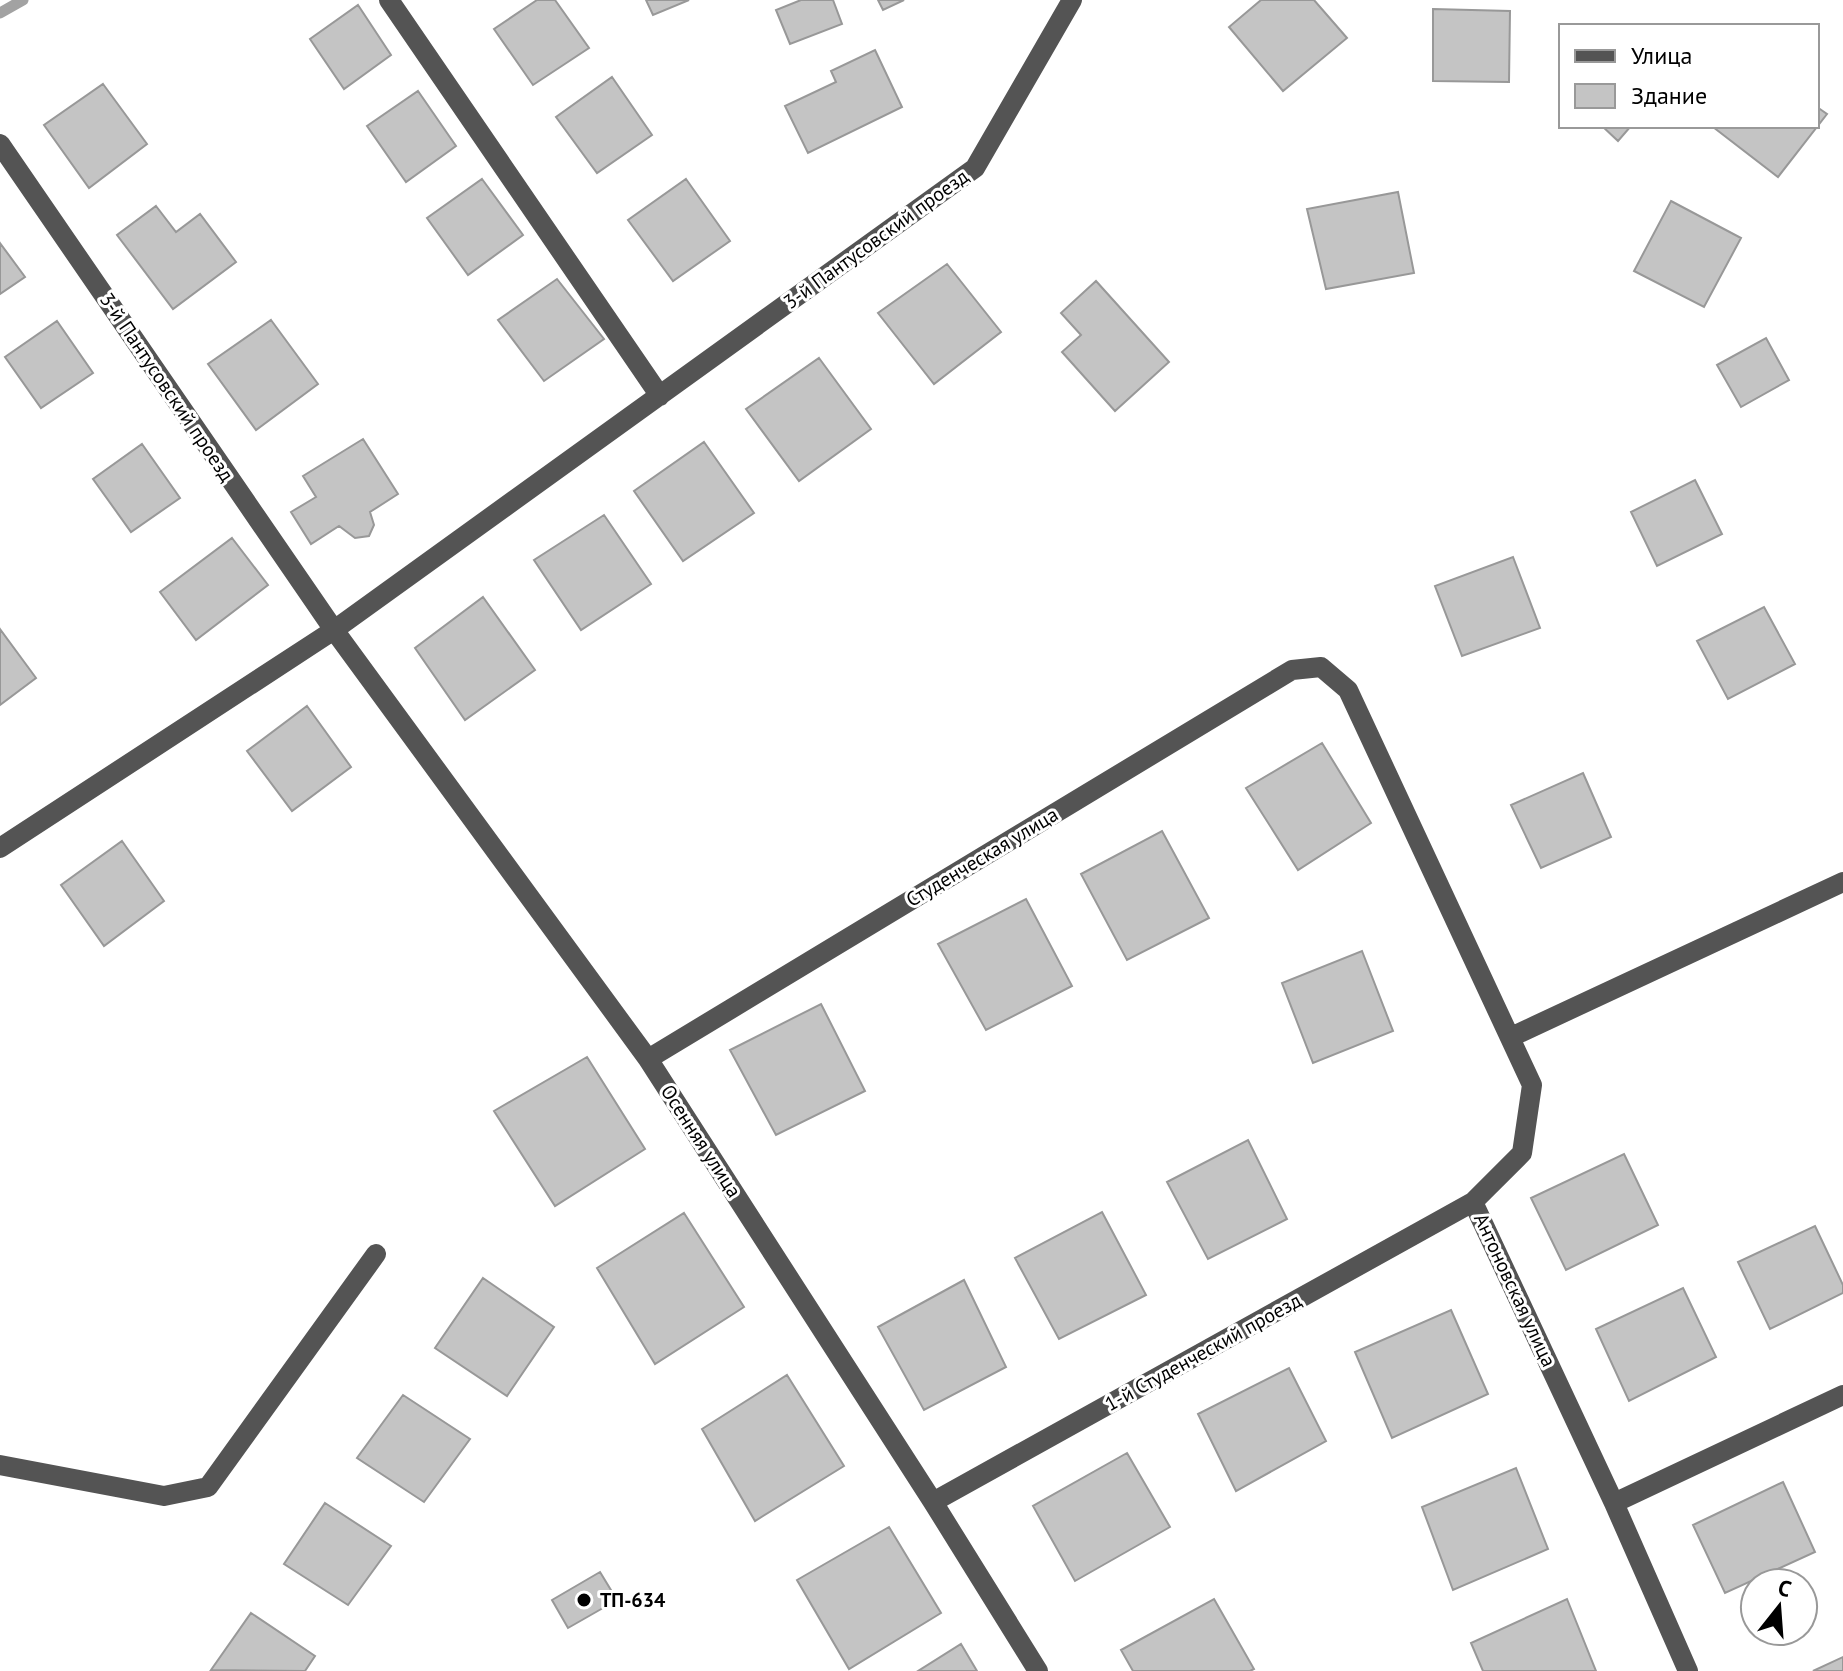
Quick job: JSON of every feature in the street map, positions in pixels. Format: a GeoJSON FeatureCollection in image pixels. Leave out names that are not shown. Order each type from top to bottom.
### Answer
{"type":"FeatureCollection","features":[{"type":"Feature","properties":{"kind":"street"},"geometry":{"type":"LineString","coordinates":[[389,0],[660,396]]}},
{"type":"Feature","properties":{"kind":"street","name":"3-й Пантусовский проезд"},"geometry":{"type":"LineString","coordinates":[[0,848],[334,630],[975,168],[1072,0]]}},
{"type":"Feature","properties":{"kind":"street","name":"3-й Пантусовский проезд"},"geometry":{"type":"LineString","coordinates":[[0,144],[334,630]]}},
{"type":"Feature","properties":{"kind":"street","name":"Осенняя улица"},"geometry":{"type":"LineString","coordinates":[[334,630],[648,1059],[1038,1671]]}},
{"type":"Feature","properties":{"kind":"street","name":"Студенческая улица"},"geometry":{"type":"LineString","coordinates":[[648,1059],[1292,670],[1321,667]]}},
{"type":"Feature","properties":{"kind":"street","name":"Антоновская улица"},"geometry":{"type":"LineString","coordinates":[[1321,667],[1348,690],[1532,1085],[1522,1153],[1473,1202],[1614,1503],[1688,1671]]}},
{"type":"Feature","properties":{"kind":"street"},"geometry":{"type":"LineString","coordinates":[[1511,1037],[1843,882]]}},
{"type":"Feature","properties":{"kind":"street","name":"1-й Студенческий проезд"},"geometry":{"type":"LineString","coordinates":[[933,1502],[1473,1202]]}},
{"type":"Feature","properties":{"kind":"street"},"geometry":{"type":"LineString","coordinates":[[0,1465],[164,1496],[208,1487],[376,1254]]}},
{"type":"Feature","properties":{"kind":"street"},"geometry":{"type":"LineString","coordinates":[[1614,1503],[1843,1395]]}},
{"type":"Feature","properties":{"kind":"building"},"geometry":{"type":"Polygon","coordinates":[[[537,0],[555,0],[589,48],[533,85],[494,29],[537,0]]]}},
{"type":"Feature","properties":{"kind":"building"},"geometry":{"type":"Polygon","coordinates":[[[646,0],[689,0],[653,15],[646,0]]]}},
{"type":"Feature","properties":{"kind":"building"},"geometry":{"type":"Polygon","coordinates":[[[801,0],[833,0],[842,24],[790,44],[776,10],[801,0]]]}},
{"type":"Feature","properties":{"kind":"building"},"geometry":{"type":"Polygon","coordinates":[[[878,0],[904,0],[883,10],[878,0]]]}},
{"type":"Feature","properties":{"kind":"building"},"geometry":{"type":"Polygon","coordinates":[[[1261,0],[1314,0],[1347,38],[1283,91],[1229,27],[1261,0]]]}},
{"type":"Feature","properties":{"kind":"building"},"geometry":{"type":"Polygon","coordinates":[[[358,5],[391,55],[344,89],[310,39],[358,5]]]}},
{"type":"Feature","properties":{"kind":"building"},"geometry":{"type":"Polygon","coordinates":[[[1433,9],[1510,11],[1509,82],[1433,81],[1433,9]]]}},
{"type":"Feature","properties":{"kind":"building"},"geometry":{"type":"Polygon","coordinates":[[[875,50],[902,107],[808,153],[785,106],[836,82],[831,71],[875,50]]]}},
{"type":"Feature","properties":{"kind":"building"},"geometry":{"type":"Polygon","coordinates":[[[612,77],[652,135],[597,173],[556,117],[612,77]]]}},
{"type":"Feature","properties":{"kind":"building"},"geometry":{"type":"Polygon","coordinates":[[[103,84],[147,144],[89,188],[44,125],[103,84]]]}},
{"type":"Feature","properties":{"kind":"building"},"geometry":{"type":"Polygon","coordinates":[[[418,91],[456,146],[406,182],[367,126],[418,91]]]}},
{"type":"Feature","properties":{"kind":"building"},"geometry":{"type":"Polygon","coordinates":[[[1819,108],[1827,114],[1819,124],[1819,108]]]}},
{"type":"Feature","properties":{"kind":"building"},"geometry":{"type":"Polygon","coordinates":[[[1604,128],[1629,128],[1618,141],[1604,128]]]}},
{"type":"Feature","properties":{"kind":"building"},"geometry":{"type":"Polygon","coordinates":[[[1714,128],[1816,128],[1778,177],[1714,128]]]}},
{"type":"Feature","properties":{"kind":"building"},"geometry":{"type":"Polygon","coordinates":[[[482,179],[523,235],[468,275],[427,218],[482,179]]]}},
{"type":"Feature","properties":{"kind":"building"},"geometry":{"type":"Polygon","coordinates":[[[686,179],[730,241],[673,281],[628,220],[686,179]]]}},
{"type":"Feature","properties":{"kind":"building"},"geometry":{"type":"Polygon","coordinates":[[[1398,192],[1414,273],[1326,289],[1307,209],[1398,192]]]}},
{"type":"Feature","properties":{"kind":"building"},"geometry":{"type":"Polygon","coordinates":[[[1671,201],[1741,238],[1704,307],[1634,271],[1671,201]]]}},
{"type":"Feature","properties":{"kind":"building"},"geometry":{"type":"Polygon","coordinates":[[[156,206],[176,232],[200,214],[236,262],[173,309],[117,235],[156,206]]]}},
{"type":"Feature","properties":{"kind":"building"},"geometry":{"type":"Polygon","coordinates":[[[0,243],[25,277],[0,294],[0,243]]]}},
{"type":"Feature","properties":{"kind":"building"},"geometry":{"type":"Polygon","coordinates":[[[947,264],[1001,332],[934,384],[878,313],[947,264]]]}},
{"type":"Feature","properties":{"kind":"building"},"geometry":{"type":"Polygon","coordinates":[[[557,279],[604,339],[544,381],[498,320],[557,279]]]}},
{"type":"Feature","properties":{"kind":"building"},"geometry":{"type":"Polygon","coordinates":[[[1096,281],[1169,362],[1115,411],[1062,352],[1081,335],[1061,313],[1096,281]]]}},
{"type":"Feature","properties":{"kind":"building"},"geometry":{"type":"Polygon","coordinates":[[[271,320],[318,384],[256,430],[208,364],[271,320]]]}},
{"type":"Feature","properties":{"kind":"building"},"geometry":{"type":"Polygon","coordinates":[[[57,321],[93,373],[41,408],[5,357],[57,321]]]}},
{"type":"Feature","properties":{"kind":"building"},"geometry":{"type":"Polygon","coordinates":[[[1766,338],[1789,380],[1741,407],[1717,365],[1766,338]]]}},
{"type":"Feature","properties":{"kind":"building"},"geometry":{"type":"Polygon","coordinates":[[[819,358],[871,429],[799,481],[746,409],[819,358]]]}},
{"type":"Feature","properties":{"kind":"building"},"geometry":{"type":"Polygon","coordinates":[[[363,439],[398,494],[370,512],[374,525],[369,536],[355,538],[339,526],[311,544],[291,512],[316,497],[303,476],[363,439]]]}},
{"type":"Feature","properties":{"kind":"building"},"geometry":{"type":"Polygon","coordinates":[[[704,442],[754,513],[683,561],[634,491],[704,442]]]}},
{"type":"Feature","properties":{"kind":"building"},"geometry":{"type":"Polygon","coordinates":[[[142,444],[180,498],[131,532],[93,479],[142,444]]]}},
{"type":"Feature","properties":{"kind":"building"},"geometry":{"type":"Polygon","coordinates":[[[1695,480],[1722,534],[1657,566],[1631,512],[1695,480]]]}},
{"type":"Feature","properties":{"kind":"building"},"geometry":{"type":"Polygon","coordinates":[[[604,515],[651,584],[581,630],[534,560],[604,515]]]}},
{"type":"Feature","properties":{"kind":"building"},"geometry":{"type":"Polygon","coordinates":[[[232,538],[268,585],[196,640],[160,592],[232,538]]]}},
{"type":"Feature","properties":{"kind":"building"},"geometry":{"type":"Polygon","coordinates":[[[1513,557],[1540,628],[1462,656],[1435,586],[1513,557]]]}},
{"type":"Feature","properties":{"kind":"building"},"geometry":{"type":"Polygon","coordinates":[[[483,597],[535,670],[465,720],[415,648],[483,597]]]}},
{"type":"Feature","properties":{"kind":"building"},"geometry":{"type":"Polygon","coordinates":[[[1764,607],[1795,664],[1728,699],[1697,641],[1764,607]]]}},
{"type":"Feature","properties":{"kind":"building"},"geometry":{"type":"Polygon","coordinates":[[[0,629],[36,678],[0,705],[0,629]]]}},
{"type":"Feature","properties":{"kind":"building"},"geometry":{"type":"Polygon","coordinates":[[[307,706],[351,767],[292,811],[247,751],[307,706]]]}},
{"type":"Feature","properties":{"kind":"building"},"geometry":{"type":"Polygon","coordinates":[[[1322,743],[1371,823],[1298,870],[1246,788],[1322,743]]]}},
{"type":"Feature","properties":{"kind":"building"},"geometry":{"type":"Polygon","coordinates":[[[1583,773],[1611,837],[1541,868],[1511,805],[1583,773]]]}},
{"type":"Feature","properties":{"kind":"building"},"geometry":{"type":"Polygon","coordinates":[[[1162,831],[1209,918],[1127,960],[1081,874],[1162,831]]]}},
{"type":"Feature","properties":{"kind":"building"},"geometry":{"type":"Polygon","coordinates":[[[122,841],[164,901],[104,946],[61,885],[122,841]]]}},
{"type":"Feature","properties":{"kind":"building"},"geometry":{"type":"Polygon","coordinates":[[[1026,899],[1072,986],[986,1030],[938,944],[1026,899]]]}},
{"type":"Feature","properties":{"kind":"building"},"geometry":{"type":"Polygon","coordinates":[[[1362,951],[1393,1031],[1313,1063],[1282,983],[1362,951]]]}},
{"type":"Feature","properties":{"kind":"building"},"geometry":{"type":"Polygon","coordinates":[[[821,1004],[865,1091],[776,1135],[730,1050],[821,1004]]]}},
{"type":"Feature","properties":{"kind":"building"},"geometry":{"type":"Polygon","coordinates":[[[587,1057],[645,1149],[555,1206],[494,1111],[587,1057]]]}},
{"type":"Feature","properties":{"kind":"building"},"geometry":{"type":"Polygon","coordinates":[[[1248,1140],[1287,1219],[1208,1259],[1167,1182],[1248,1140]]]}},
{"type":"Feature","properties":{"kind":"building"},"geometry":{"type":"Polygon","coordinates":[[[1624,1154],[1658,1225],[1566,1270],[1531,1198],[1624,1154]]]}},
{"type":"Feature","properties":{"kind":"building"},"geometry":{"type":"Polygon","coordinates":[[[1102,1212],[1146,1295],[1059,1339],[1015,1258],[1102,1212]]]}},
{"type":"Feature","properties":{"kind":"building"},"geometry":{"type":"Polygon","coordinates":[[[684,1213],[744,1307],[655,1364],[597,1268],[684,1213]]]}},
{"type":"Feature","properties":{"kind":"building"},"geometry":{"type":"Polygon","coordinates":[[[1815,1226],[1843,1285],[1843,1293],[1770,1329],[1738,1262],[1815,1226]]]}},
{"type":"Feature","properties":{"kind":"building"},"geometry":{"type":"Polygon","coordinates":[[[483,1278],[554,1327],[507,1396],[435,1348],[483,1278]]]}},
{"type":"Feature","properties":{"kind":"building"},"geometry":{"type":"Polygon","coordinates":[[[964,1280],[1006,1367],[924,1410],[878,1327],[964,1280]]]}},
{"type":"Feature","properties":{"kind":"building"},"geometry":{"type":"Polygon","coordinates":[[[1683,1288],[1716,1357],[1629,1401],[1596,1329],[1683,1288]]]}},
{"type":"Feature","properties":{"kind":"building"},"geometry":{"type":"Polygon","coordinates":[[[1451,1310],[1488,1394],[1392,1438],[1355,1352],[1451,1310]]]}},
{"type":"Feature","properties":{"kind":"building"},"geometry":{"type":"Polygon","coordinates":[[[1289,1368],[1326,1441],[1236,1491],[1198,1414],[1289,1368]]]}},
{"type":"Feature","properties":{"kind":"building"},"geometry":{"type":"Polygon","coordinates":[[[787,1375],[844,1466],[755,1521],[702,1429],[787,1375]]]}},
{"type":"Feature","properties":{"kind":"building"},"geometry":{"type":"Polygon","coordinates":[[[403,1395],[470,1439],[424,1502],[357,1458],[403,1395]]]}},
{"type":"Feature","properties":{"kind":"building"},"geometry":{"type":"Polygon","coordinates":[[[1127,1453],[1170,1527],[1075,1581],[1033,1506],[1127,1453]]]}},
{"type":"Feature","properties":{"kind":"building"},"geometry":{"type":"Polygon","coordinates":[[[1516,1468],[1548,1549],[1453,1590],[1422,1507],[1516,1468]]]}},
{"type":"Feature","properties":{"kind":"building"},"geometry":{"type":"Polygon","coordinates":[[[1783,1482],[1815,1552],[1782,1567],[1739,1567],[1739,1587],[1725,1593],[1693,1525],[1783,1482]]]}},
{"type":"Feature","properties":{"kind":"building"},"geometry":{"type":"Polygon","coordinates":[[[325,1503],[391,1546],[348,1605],[284,1564],[325,1503]]]}},
{"type":"Feature","properties":{"kind":"building"},"geometry":{"type":"Polygon","coordinates":[[[889,1527],[941,1613],[849,1669],[797,1580],[889,1527]]]}},
{"type":"Feature","properties":{"kind":"building","name":"ТП-634"},"geometry":{"type":"Polygon","coordinates":[[[600,1572],[617,1600],[568,1628],[552,1600],[600,1572]]]}},
{"type":"Feature","properties":{"kind":"building"},"geometry":{"type":"Polygon","coordinates":[[[1214,1599],[1254,1669],[1133,1671],[1121,1650],[1214,1599]]]}},
{"type":"Feature","properties":{"kind":"building"},"geometry":{"type":"Polygon","coordinates":[[[1567,1599],[1596,1671],[1483,1671],[1471,1643],[1567,1599]]]}},
{"type":"Feature","properties":{"kind":"building"},"geometry":{"type":"Polygon","coordinates":[[[251,1613],[315,1656],[305,1671],[211,1670],[251,1613]]]}},
{"type":"Feature","properties":{"kind":"building"},"geometry":{"type":"Polygon","coordinates":[[[961,1644],[977,1671],[918,1671],[961,1644]]]}},
{"type":"Feature","properties":{"kind":"building"},"geometry":{"type":"Polygon","coordinates":[[[1843,1657],[1843,1671],[1813,1671],[1843,1657]]]}},
{"type":"Feature","properties":{"kind":"waterway"},"geometry":{"type":"LineString","coordinates":[[0,13],[23,0]]}},
{"type":"Feature","properties":{"kind":"place","name":"ТП-634"},"geometry":{"type":"Point","coordinates":[584,1600]}}]}
